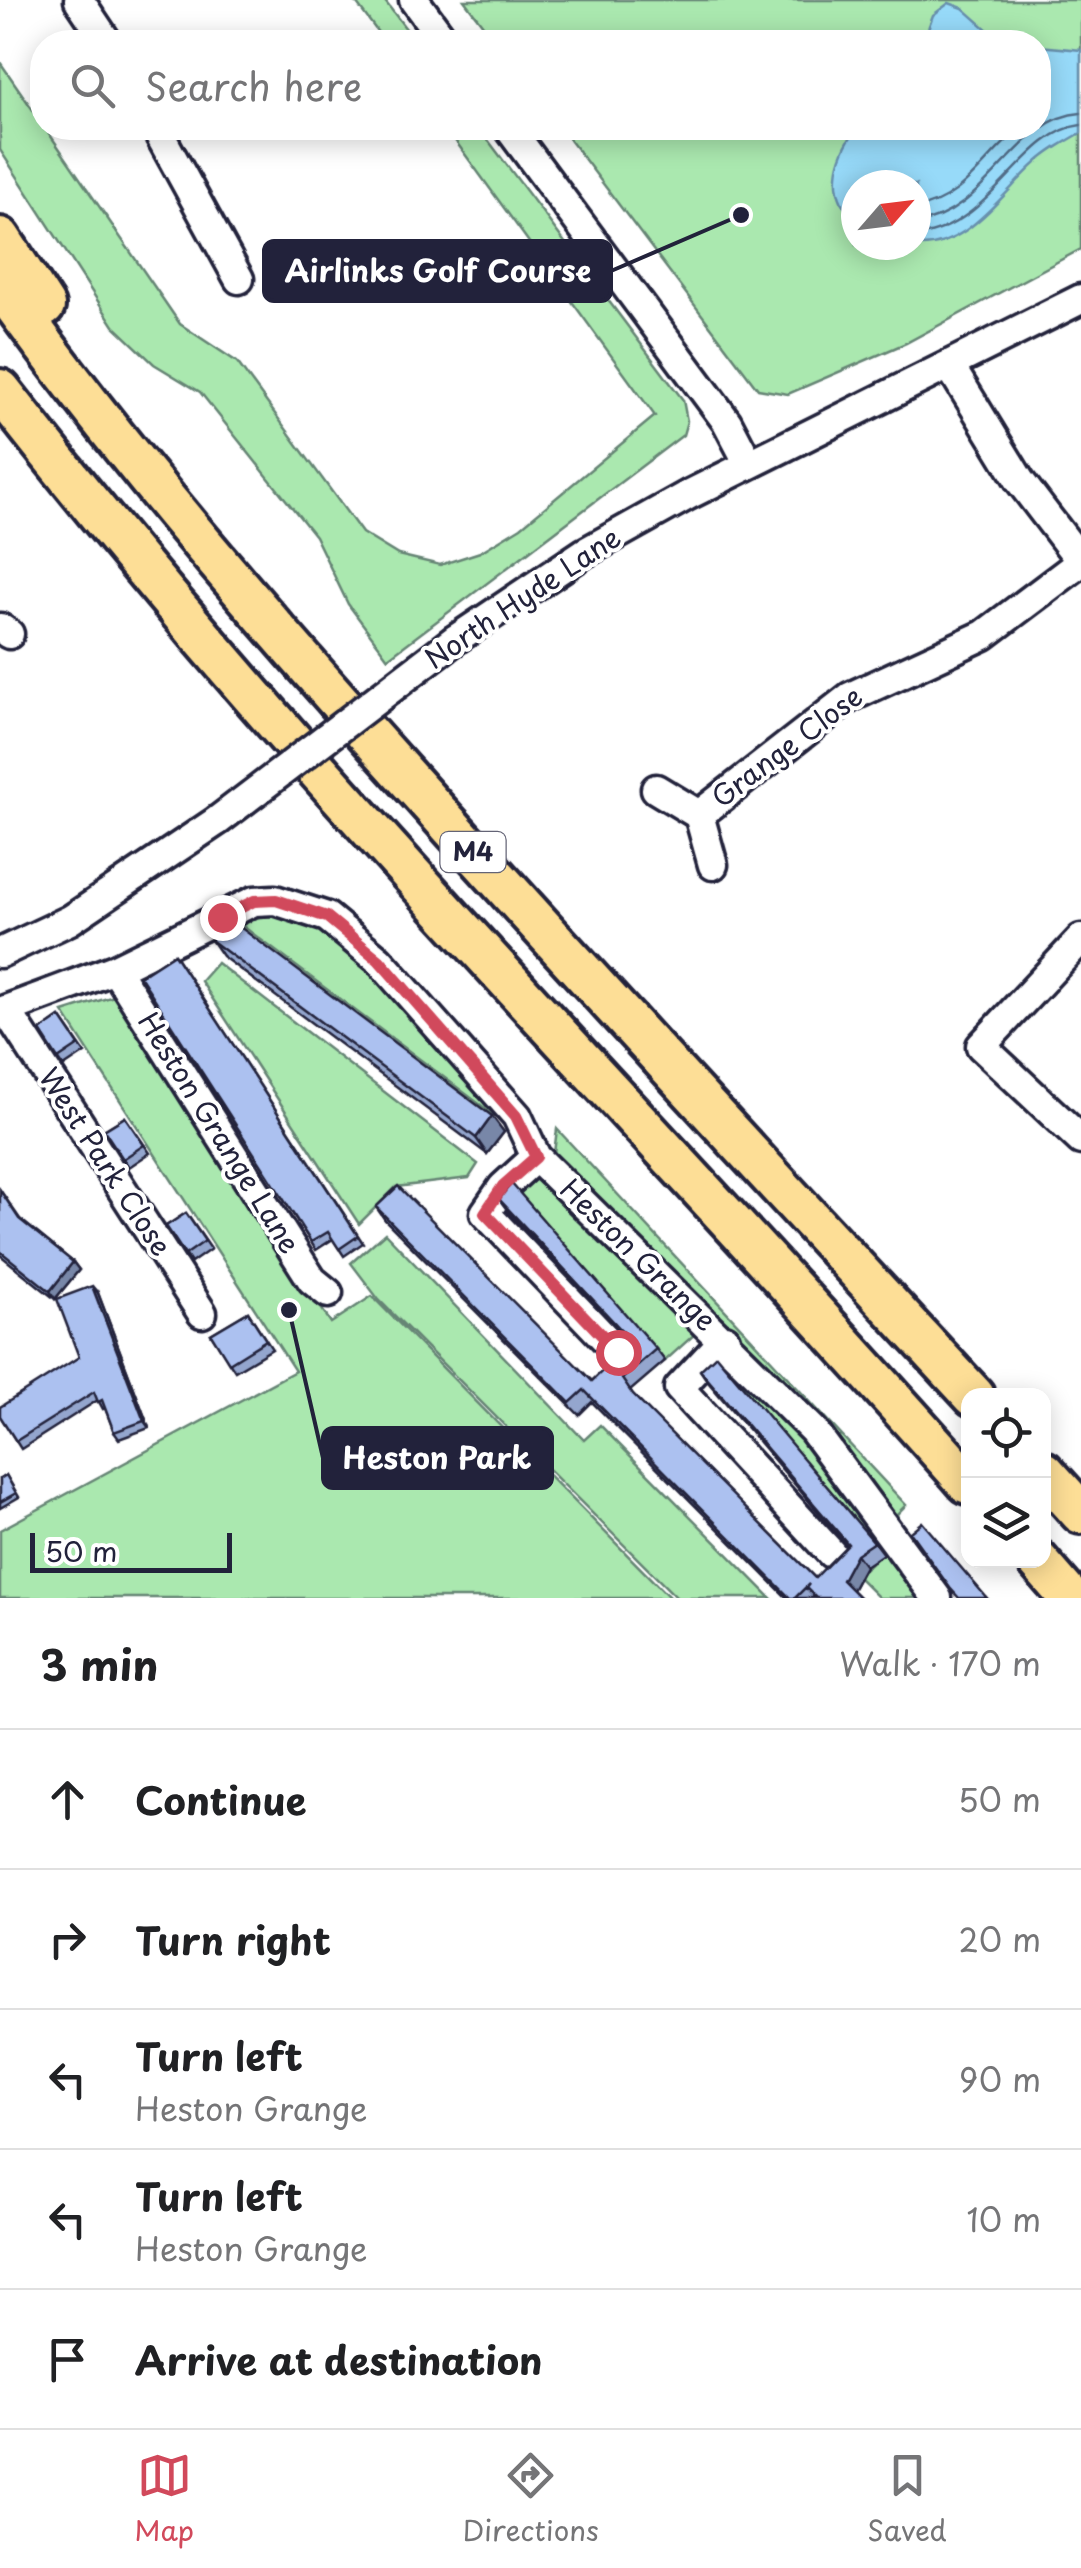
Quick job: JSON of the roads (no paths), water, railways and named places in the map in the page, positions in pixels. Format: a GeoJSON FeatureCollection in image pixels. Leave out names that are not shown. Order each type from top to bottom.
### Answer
{"type":"FeatureCollection","features":[{"type":"Feature","properties":{"kind":"highway"},"geometry":{"type":"LineString","coordinates":[[0,238],[176,510]]}},
{"type":"Feature","properties":{"kind":"highway","name":"M4"},"geometry":{"type":"LineString","coordinates":[[0,285],[176,510],[450,826],[967,1388]]}},
{"type":"Feature","properties":{"kind":"highway","name":"M4"},"geometry":{"type":"LineString","coordinates":[[0,390],[110,533],[365,828],[963,1478]]}},
{"type":"Feature","properties":{"kind":"highway"},"geometry":{"type":"LineString","coordinates":[[1049,1478],[1081,1513]]}},
{"type":"Feature","properties":{"kind":"highway"},"geometry":{"type":"LineString","coordinates":[[1044,1568],[1070,1598]]}},
{"type":"Feature","properties":{"kind":"street"},"geometry":{"type":"LineString","coordinates":[[79,0],[100,30]]}},
{"type":"Feature","properties":{"kind":"street"},"geometry":{"type":"LineString","coordinates":[[414,0],[436,30]]}},
{"type":"Feature","properties":{"kind":"street"},"geometry":{"type":"LineString","coordinates":[[163,140],[239,279]]}},
{"type":"Feature","properties":{"kind":"street"},"geometry":{"type":"LineString","coordinates":[[517,140],[728,422],[749,464]]}},
{"type":"Feature","properties":{"kind":"street","name":"North Hyde Lane"},"geometry":{"type":"LineString","coordinates":[[0,954],[70,920],[216,821],[456,639],[584,553],[749,464],[951,368],[1081,299]]}},
{"type":"Feature","properties":{"kind":"street"},"geometry":{"type":"LineString","coordinates":[[951,368],[1020,481],[1081,561]]}},
{"type":"Feature","properties":{"kind":"street","name":"Grange Close"},"geometry":{"type":"LineString","coordinates":[[699,814],[850,696],[984,635],[1081,561]]}},
{"type":"Feature","properties":{"kind":"street","name":"Grange Close"},"geometry":{"type":"LineString","coordinates":[[656,788],[699,814],[712,865]]}},
{"type":"Feature","properties":{"kind":"street","name":"Heston Grange"},"geometry":{"type":"LineString","coordinates":[[4,1012],[115,969],[254,901],[276,900],[327,917],[379,960],[516,1116],[536,1157],[725,1339],[813,1430],[937,1598]]}},
{"type":"Feature","properties":{"kind":"street"},"geometry":{"type":"LineString","coordinates":[[1081,939],[981,1046],[1081,1140]]}},
{"type":"Feature","properties":{"kind":"street","name":"Heston Grange Lane"},"geometry":{"type":"LineString","coordinates":[[115,969],[312,1280],[328,1294]]}},
{"type":"Feature","properties":{"kind":"street","name":"West Park Close"},"geometry":{"type":"LineString","coordinates":[[4,1012],[202,1312]]}},
{"type":"Feature","properties":{"kind":"street"},"geometry":{"type":"LineString","coordinates":[[536,1157],[503,1186],[485,1213],[618,1352]]}},
{"type":"Feature","properties":{"kind":"street"},"geometry":{"type":"LineString","coordinates":[[725,1339],[679,1388],[830,1553]]}},
{"type":"Feature","properties":{"kind":"water"},"geometry":{"type":"Polygon","coordinates":[[[949,3],[963,8],[988,30],[927,30],[933,15],[949,3]]]}},
{"type":"Feature","properties":{"kind":"water"},"geometry":{"type":"Polygon","coordinates":[[[1051,47],[1081,50],[1081,133],[1041,159],[980,219],[947,241],[931,245],[931,170],[841,170],[841,201],[837,187],[839,163],[848,140],[1051,140],[1051,47]]]}},
{"type":"Feature","properties":{"kind":"place","name":"Airlinks Golf Course"},"geometry":{"type":"Point","coordinates":[741,215]}},
{"type":"Feature","properties":{"kind":"place","name":"Heston Park"},"geometry":{"type":"Point","coordinates":[289,1310]}}]}
